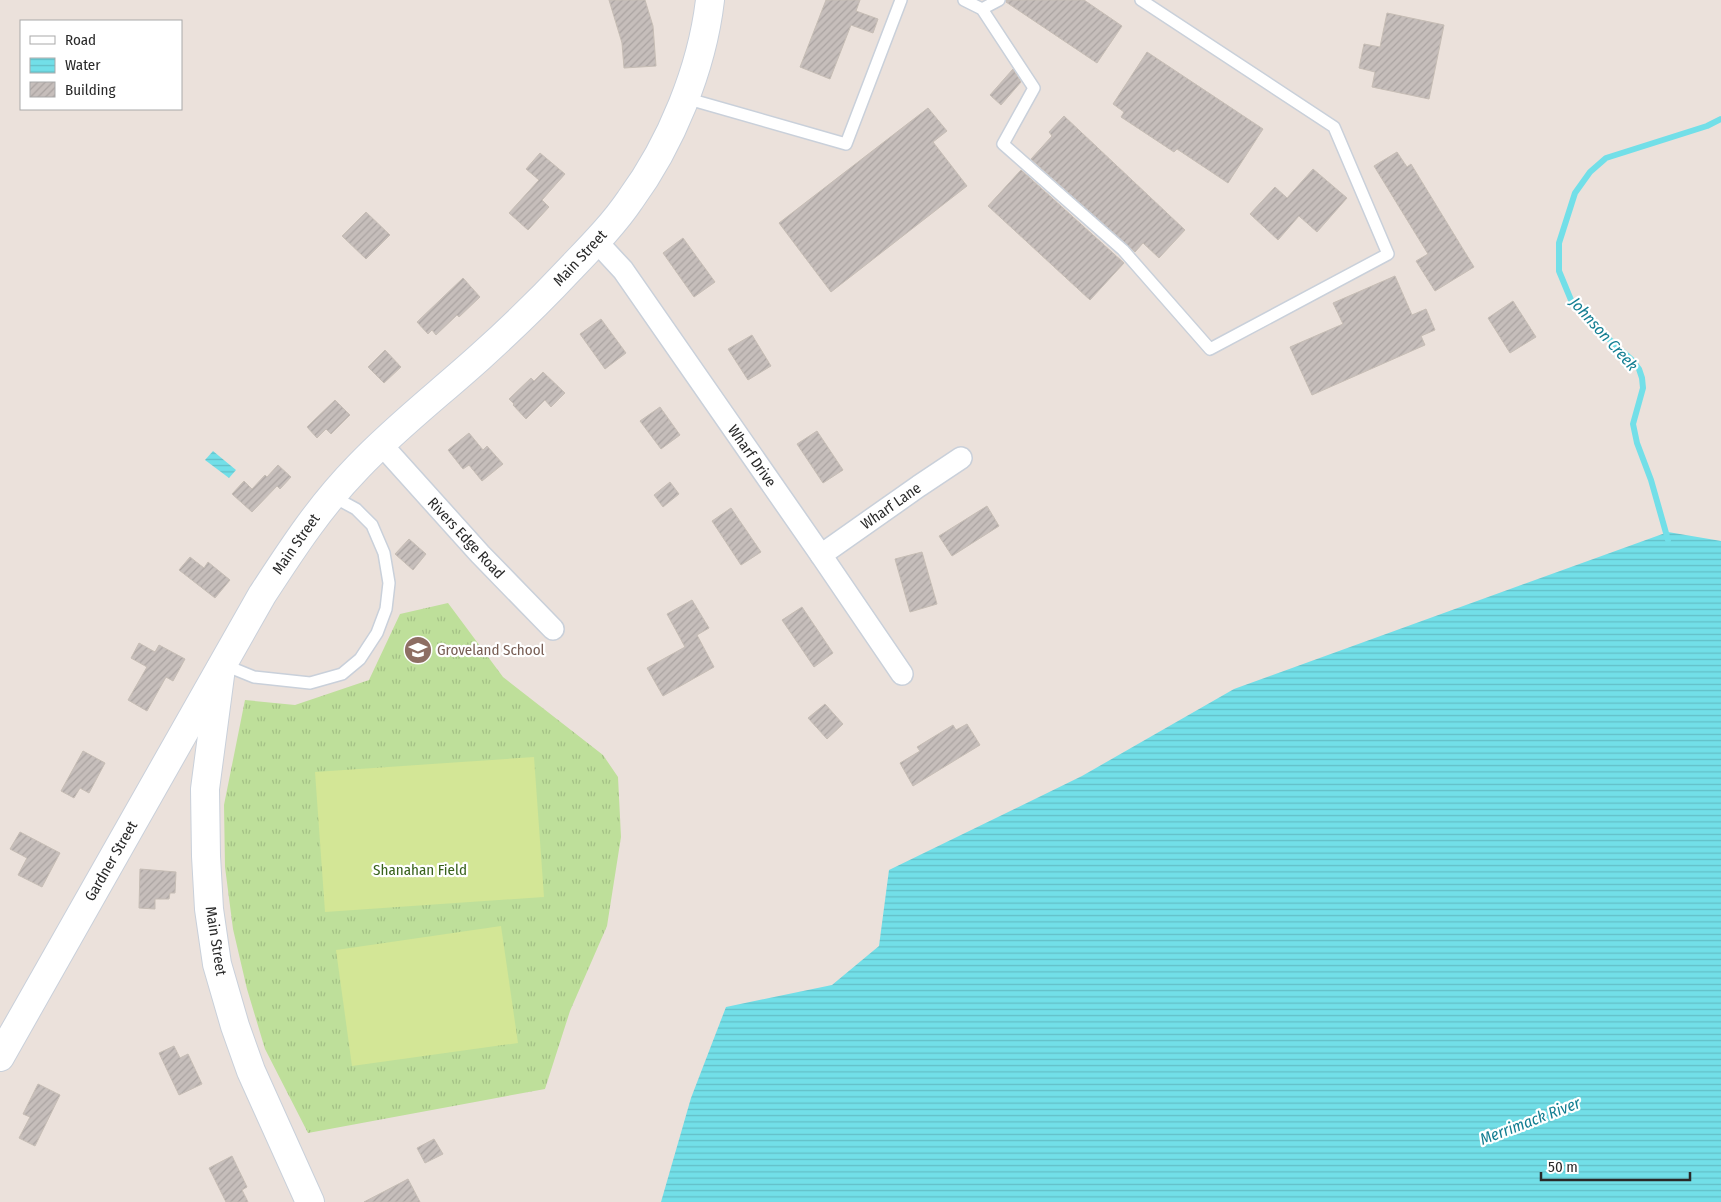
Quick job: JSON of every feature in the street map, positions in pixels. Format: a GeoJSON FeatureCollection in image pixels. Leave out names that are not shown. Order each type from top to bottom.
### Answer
{"type":"FeatureCollection","features":[{"type":"Feature","properties":{"kind":"main road","name":"Main Street"},"geometry":{"type":"LineString","coordinates":[[310,1202],[251,1071],[235,1026],[217,964],[206,865],[205,789],[222,664],[266,587],[331,495],[381,444],[534,307],[597,242],[631,200],[661,149],[685,98],[696,67],[709,14],[710,0]]}},
{"type":"Feature","properties":{"kind":"main road","name":"Gardner Street"},"geometry":{"type":"LineString","coordinates":[[0,1056],[222,664]]}},
{"type":"Feature","properties":{"kind":"street","name":"Wharf Drive"},"geometry":{"type":"LineString","coordinates":[[597,242],[623,270],[902,674]]}},
{"type":"Feature","properties":{"kind":"street","name":"Rivers Edge Road"},"geometry":{"type":"LineString","coordinates":[[381,444],[480,554],[553,629]]}},
{"type":"Feature","properties":{"kind":"street","name":"Wharf Lane"},"geometry":{"type":"LineString","coordinates":[[822,556],[961,458]]}},
{"type":"Feature","properties":{"kind":"lane"},"geometry":{"type":"LineString","coordinates":[[685,98],[846,144],[901,0]]}},
{"type":"Feature","properties":{"kind":"lane"},"geometry":{"type":"LineString","coordinates":[[964,0],[982,9],[1034,88],[1003,144],[1122,250],[1210,349],[1388,254],[1334,127],[1141,0]]}},
{"type":"Feature","properties":{"kind":"lane"},"geometry":{"type":"LineString","coordinates":[[982,9],[1000,0]]}},
{"type":"Feature","properties":{"kind":"lane"},"geometry":{"type":"LineString","coordinates":[[222,664],[254,677],[310,683],[342,674],[360,658],[377,633],[386,609],[389,583],[384,553],[372,525],[356,509],[331,495]]}},
{"type":"Feature","properties":{"kind":"green space","name":"Shanahan Field"},"geometry":{"type":"Polygon","coordinates":[[[448,603],[503,677],[603,755],[618,777],[621,837],[607,926],[570,1011],[545,1089],[308,1133],[265,1049],[247,989],[233,929],[225,867],[224,805],[245,700],[295,705],[369,680],[400,614],[448,603]]]}},
{"type":"Feature","properties":{"kind":"green space"},"geometry":{"type":"Polygon","coordinates":[[[534,757],[544,897],[325,912],[315,772],[534,757]]]}},
{"type":"Feature","properties":{"kind":"green space"},"geometry":{"type":"Polygon","coordinates":[[[501,926],[518,1043],[352,1066],[336,950],[501,926]]]}},
{"type":"Feature","properties":{"kind":"water"},"geometry":{"type":"Polygon","coordinates":[[[213,451],[236,470],[229,478],[205,460],[213,451]]]}},
{"type":"Feature","properties":{"kind":"water","name":"Merrimack River"},"geometry":{"type":"Polygon","coordinates":[[[1668,532],[1721,541],[1721,1202],[661,1202],[691,1098],[726,1007],[832,985],[879,946],[889,870],[1082,776],[1234,689],[1668,532]]]}},
{"type":"Feature","properties":{"kind":"building"},"geometry":{"type":"Polygon","coordinates":[[[609,0],[645,0],[653,26],[656,66],[624,68],[622,43],[609,0]]]}},
{"type":"Feature","properties":{"kind":"building"},"geometry":{"type":"Polygon","coordinates":[[[826,0],[860,0],[856,11],[878,19],[873,33],[851,25],[830,79],[800,67],[826,0]]]}},
{"type":"Feature","properties":{"kind":"building"},"geometry":{"type":"Polygon","coordinates":[[[1006,0],[1084,0],[1122,26],[1097,63],[1006,2],[1006,0]]]}},
{"type":"Feature","properties":{"kind":"building"},"geometry":{"type":"Polygon","coordinates":[[[1387,13],[1444,25],[1429,99],[1372,87],[1375,72],[1359,68],[1364,44],[1380,47],[1387,13]]]}},
{"type":"Feature","properties":{"kind":"building"},"geometry":{"type":"Polygon","coordinates":[[[1147,52],[1263,129],[1228,183],[1177,149],[1174,152],[1121,117],[1124,112],[1113,104],[1147,52]]]}},
{"type":"Feature","properties":{"kind":"building"},"geometry":{"type":"Polygon","coordinates":[[[1013,69],[1021,82],[1001,105],[990,95],[1013,69]]]}},
{"type":"Feature","properties":{"kind":"building"},"geometry":{"type":"Polygon","coordinates":[[[928,108],[947,131],[933,142],[967,186],[831,292],[779,223],[928,108]]]}},
{"type":"Feature","properties":{"kind":"building"},"geometry":{"type":"Polygon","coordinates":[[[1064,116],[1185,230],[1159,258],[1143,243],[1135,252],[1031,159],[1052,136],[1049,132],[1064,116]]]}},
{"type":"Feature","properties":{"kind":"building"},"geometry":{"type":"Polygon","coordinates":[[[1397,152],[1407,167],[1411,164],[1474,267],[1435,291],[1416,261],[1428,254],[1374,166],[1397,152]]]}},
{"type":"Feature","properties":{"kind":"building"},"geometry":{"type":"Polygon","coordinates":[[[540,153],[565,174],[542,200],[549,207],[528,230],[509,213],[539,180],[526,169],[540,153]]]}},
{"type":"Feature","properties":{"kind":"building"},"geometry":{"type":"Polygon","coordinates":[[[1313,169],[1347,198],[1317,232],[1299,216],[1278,240],[1250,214],[1275,187],[1287,198],[1313,169]]]}},
{"type":"Feature","properties":{"kind":"building"},"geometry":{"type":"Polygon","coordinates":[[[1021,170],[1124,263],[1090,300],[988,206],[1021,170]]]}},
{"type":"Feature","properties":{"kind":"building"},"geometry":{"type":"Polygon","coordinates":[[[366,212],[390,235],[366,259],[342,236],[366,212]]]}},
{"type":"Feature","properties":{"kind":"building"},"geometry":{"type":"Polygon","coordinates":[[[683,238],[715,282],[694,297],[663,253],[683,238]]]}},
{"type":"Feature","properties":{"kind":"building"},"geometry":{"type":"Polygon","coordinates":[[[1395,276],[1412,315],[1426,309],[1435,330],[1421,336],[1425,345],[1312,395],[1290,347],[1343,324],[1333,303],[1395,276]]]}},
{"type":"Feature","properties":{"kind":"building"},"geometry":{"type":"Polygon","coordinates":[[[463,278],[480,297],[436,335],[432,330],[428,334],[417,322],[463,278]]]}},
{"type":"Feature","properties":{"kind":"building"},"geometry":{"type":"Polygon","coordinates":[[[1513,301],[1536,337],[1510,353],[1488,318],[1513,301]]]}},
{"type":"Feature","properties":{"kind":"building"},"geometry":{"type":"Polygon","coordinates":[[[601,319],[626,353],[605,369],[580,334],[601,319]]]}},
{"type":"Feature","properties":{"kind":"building"},"geometry":{"type":"Polygon","coordinates":[[[752,335],[771,366],[748,380],[728,349],[752,335]]]}},
{"type":"Feature","properties":{"kind":"building"},"geometry":{"type":"Polygon","coordinates":[[[385,350],[401,367],[384,383],[368,367],[385,350]]]}},
{"type":"Feature","properties":{"kind":"building"},"geometry":{"type":"Polygon","coordinates":[[[543,372],[565,393],[551,407],[545,400],[526,419],[509,399],[531,378],[534,381],[543,372]]]}},
{"type":"Feature","properties":{"kind":"building"},"geometry":{"type":"Polygon","coordinates":[[[335,400],[350,415],[331,434],[326,429],[317,438],[307,427],[335,400]]]}},
{"type":"Feature","properties":{"kind":"building"},"geometry":{"type":"Polygon","coordinates":[[[660,407],[680,435],[661,449],[640,421],[660,407]]]}},
{"type":"Feature","properties":{"kind":"building"},"geometry":{"type":"Polygon","coordinates":[[[817,431],[843,470],[823,483],[797,444],[817,431]]]}},
{"type":"Feature","properties":{"kind":"building"},"geometry":{"type":"Polygon","coordinates":[[[469,433],[483,450],[487,446],[503,464],[482,481],[469,465],[463,469],[448,450],[469,433]]]}},
{"type":"Feature","properties":{"kind":"building"},"geometry":{"type":"Polygon","coordinates":[[[278,465],[291,477],[280,489],[277,486],[252,512],[232,494],[244,481],[252,489],[278,465]]]}},
{"type":"Feature","properties":{"kind":"building"},"geometry":{"type":"Polygon","coordinates":[[[670,482],[679,494],[663,507],[654,495],[670,482]]]}},
{"type":"Feature","properties":{"kind":"building"},"geometry":{"type":"Polygon","coordinates":[[[987,506],[999,526],[952,556],[939,536],[987,506]]]}},
{"type":"Feature","properties":{"kind":"building"},"geometry":{"type":"Polygon","coordinates":[[[731,508],[761,552],[741,565],[712,521],[731,508]]]}},
{"type":"Feature","properties":{"kind":"building"},"geometry":{"type":"Polygon","coordinates":[[[409,539],[426,554],[413,570],[395,554],[409,539]]]}},
{"type":"Feature","properties":{"kind":"building"},"geometry":{"type":"Polygon","coordinates":[[[922,552],[937,604],[910,612],[895,559],[922,552]]]}},
{"type":"Feature","properties":{"kind":"building"},"geometry":{"type":"Polygon","coordinates":[[[190,557],[204,568],[208,562],[230,580],[215,598],[179,570],[190,557]]]}},
{"type":"Feature","properties":{"kind":"building"},"geometry":{"type":"Polygon","coordinates":[[[692,600],[709,628],[697,635],[714,667],[663,696],[647,668],[685,647],[667,614],[692,600]]]}},
{"type":"Feature","properties":{"kind":"building"},"geometry":{"type":"Polygon","coordinates":[[[802,607],[833,653],[814,667],[782,620],[802,607]]]}},
{"type":"Feature","properties":{"kind":"building"},"geometry":{"type":"Polygon","coordinates":[[[139,643],[155,652],[159,645],[185,659],[173,681],[166,677],[147,711],[128,700],[147,667],[131,658],[139,643]]]}},
{"type":"Feature","properties":{"kind":"building"},"geometry":{"type":"Polygon","coordinates":[[[825,704],[843,724],[827,739],[808,718],[825,704]]]}},
{"type":"Feature","properties":{"kind":"building"},"geometry":{"type":"Polygon","coordinates":[[[967,724],[980,745],[913,786],[900,763],[920,751],[917,747],[953,725],[956,730],[967,724]]]}},
{"type":"Feature","properties":{"kind":"building"},"geometry":{"type":"Polygon","coordinates":[[[83,751],[105,763],[89,793],[80,788],[74,798],[61,791],[83,751]]]}},
{"type":"Feature","properties":{"kind":"building"},"geometry":{"type":"Polygon","coordinates":[[[20,832],[60,853],[42,887],[18,875],[27,858],[10,849],[20,832]]]}},
{"type":"Feature","properties":{"kind":"building"},"geometry":{"type":"Polygon","coordinates":[[[140,869],[176,872],[175,893],[170,893],[169,899],[155,899],[155,909],[139,908],[140,869]]]}},
{"type":"Feature","properties":{"kind":"building"},"geometry":{"type":"Polygon","coordinates":[[[174,1046],[180,1058],[188,1054],[202,1084],[179,1095],[159,1053],[174,1046]]]}},
{"type":"Feature","properties":{"kind":"building"},"geometry":{"type":"Polygon","coordinates":[[[38,1084],[60,1095],[35,1146],[19,1138],[30,1117],[23,1114],[38,1084]]]}},
{"type":"Feature","properties":{"kind":"building"},"geometry":{"type":"Polygon","coordinates":[[[434,1139],[443,1154],[425,1163],[417,1148],[434,1139]]]}},
{"type":"Feature","properties":{"kind":"building"},"geometry":{"type":"Polygon","coordinates":[[[232,1156],[247,1187],[242,1190],[248,1202],[226,1202],[209,1168],[232,1156]]]}},
{"type":"Feature","properties":{"kind":"building"},"geometry":{"type":"Polygon","coordinates":[[[408,1179],[420,1202],[364,1202],[408,1179]]]}},
{"type":"Feature","properties":{"kind":"waterway","name":"Johnson Creek"},"geometry":{"type":"LineString","coordinates":[[1668,540],[1651,480],[1637,443],[1633,424],[1643,388],[1639,369],[1632,360],[1589,321],[1571,300],[1559,271],[1559,243],[1575,193],[1590,172],[1606,158],[1707,126],[1721,119]]}},
{"type":"Feature","properties":{"kind":"place","name":"Groveland School"},"geometry":{"type":"Point","coordinates":[418,650]}}]}
